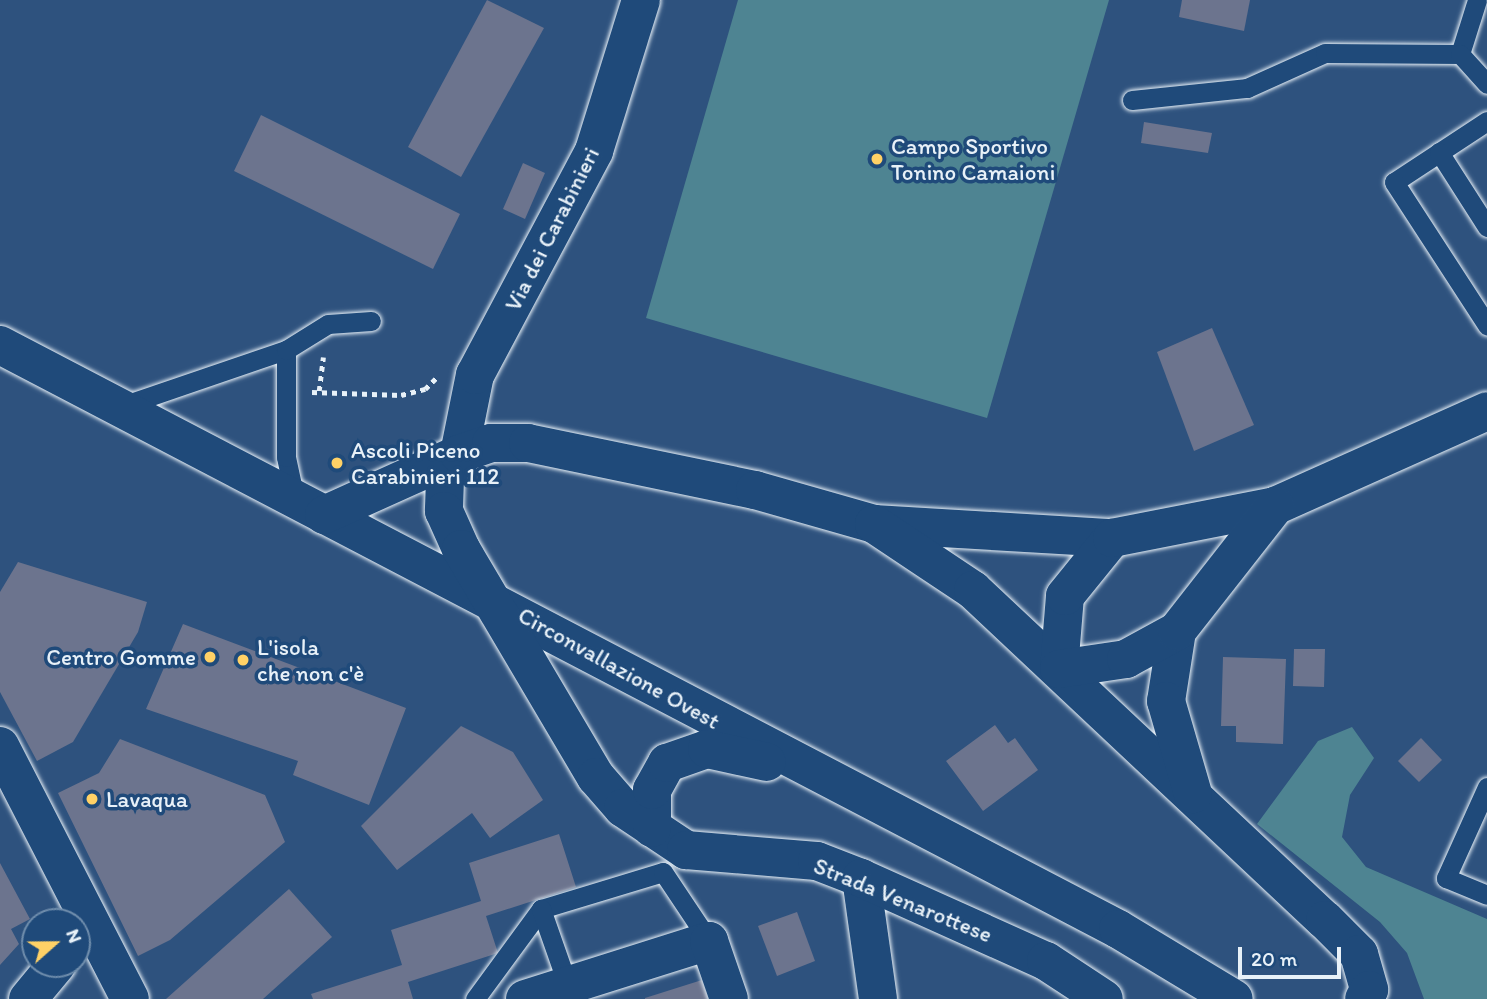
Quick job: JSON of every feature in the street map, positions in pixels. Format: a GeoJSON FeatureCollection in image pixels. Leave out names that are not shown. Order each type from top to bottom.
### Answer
{"type":"FeatureCollection","features":[{"type":"Feature","properties":{"kind":"main road","name":"Via dei Carabinieri"},"geometry":{"type":"LineString","coordinates":[[459,454],[475,375],[594,151],[641,0]]}},
{"type":"Feature","properties":{"kind":"main road","name":"Circonvallazione Ovest"},"geometry":{"type":"LineString","coordinates":[[0,345],[497,602],[807,771],[1118,929],[1234,999]]}},
{"type":"Feature","properties":{"kind":"main road"},"geometry":{"type":"LineString","coordinates":[[310,507],[491,443],[528,443],[755,490],[874,524],[1112,538],[1275,506],[1487,411]]}},
{"type":"Feature","properties":{"kind":"main road","name":"Strada Venarottese"},"geometry":{"type":"LineString","coordinates":[[459,454],[445,479],[444,511],[596,777],[623,808],[686,850],[817,862],[861,877],[1046,961],[1104,999]]}},
{"type":"Feature","properties":{"kind":"main road"},"geometry":{"type":"LineString","coordinates":[[1059,669],[1126,659],[1177,631],[1275,506]]}},
{"type":"Feature","properties":{"kind":"main road"},"geometry":{"type":"LineString","coordinates":[[874,524],[973,590],[1359,954],[1369,990],[1364,999]]}},
{"type":"Feature","properties":{"kind":"main road"},"geometry":{"type":"LineString","coordinates":[[1059,669],[1065,596],[1112,538]]}},
{"type":"Feature","properties":{"kind":"main road"},"geometry":{"type":"LineString","coordinates":[[1177,631],[1166,701],[1194,796]]}},
{"type":"Feature","properties":{"kind":"main road"},"geometry":{"type":"LineString","coordinates":[[0,746],[72,908]]}},
{"type":"Feature","properties":{"kind":"main road"},"geometry":{"type":"LineString","coordinates":[[652,828],[652,790],[667,763],[707,750],[807,771]]}},
{"type":"Feature","properties":{"kind":"main road"},"geometry":{"type":"LineString","coordinates":[[861,877],[878,999]]}},
{"type":"Feature","properties":{"kind":"main road"},"geometry":{"type":"LineString","coordinates":[[525,999],[709,940],[729,999]]}},
{"type":"Feature","properties":{"kind":"main road"},"geometry":{"type":"LineString","coordinates":[[91,943],[130,999]]}},
{"type":"Feature","properties":{"kind":"main road"},"geometry":{"type":"LineString","coordinates":[[28,999],[45,978]]}},
{"type":"Feature","properties":{"kind":"lane"},"geometry":{"type":"LineString","coordinates":[[1460,54],[1477,0]]}},
{"type":"Feature","properties":{"kind":"lane"},"geometry":{"type":"LineString","coordinates":[[1132,100],[1247,88],[1325,53],[1460,54],[1487,84]]}},
{"type":"Feature","properties":{"kind":"lane"},"geometry":{"type":"LineString","coordinates":[[1487,121],[1394,182],[1487,325]]}},
{"type":"Feature","properties":{"kind":"lane"},"geometry":{"type":"LineString","coordinates":[[1439,152],[1487,227]]}},
{"type":"Feature","properties":{"kind":"lane"},"geometry":{"type":"LineString","coordinates":[[118,407],[286,349],[328,324],[371,321]]}},
{"type":"Feature","properties":{"kind":"lane"},"geometry":{"type":"LineString","coordinates":[[286,349],[283,393],[310,507]]}},
{"type":"Feature","properties":{"kind":"lane"},"geometry":{"type":"LineString","coordinates":[[1487,787],[1446,878],[1487,895]]}},
{"type":"Feature","properties":{"kind":"lane"},"geometry":{"type":"LineString","coordinates":[[475,999],[541,909],[663,872],[709,940]]}},
{"type":"Feature","properties":{"kind":"lane"},"geometry":{"type":"LineString","coordinates":[[541,909],[568,986]]}},
{"type":"Feature","properties":{"kind":"path"},"geometry":{"type":"LineString","coordinates":[[283,393],[401,395],[425,389],[442,372],[475,375]]}},
{"type":"Feature","properties":{"kind":"green space","name":"Campo Sportivo Tonino Camaioni"},"geometry":{"type":"Polygon","coordinates":[[[738,0],[1109,0],[987,418],[646,318],[738,0]]]}},
{"type":"Feature","properties":{"kind":"green space"},"geometry":{"type":"Polygon","coordinates":[[[1352,727],[1374,758],[1350,795],[1342,837],[1366,867],[1487,919],[1487,999],[1424,999],[1407,953],[1380,922],[1257,824],[1318,741],[1352,727]]]}},
{"type":"Feature","properties":{"kind":"building"},"geometry":{"type":"Polygon","coordinates":[[[487,0],[544,28],[461,177],[408,147],[487,0]]]}},
{"type":"Feature","properties":{"kind":"building"},"geometry":{"type":"Polygon","coordinates":[[[1182,0],[1250,0],[1244,31],[1179,17],[1182,0]]]}},
{"type":"Feature","properties":{"kind":"building"},"geometry":{"type":"Polygon","coordinates":[[[261,115],[460,214],[433,269],[234,171],[261,115]]]}},
{"type":"Feature","properties":{"kind":"building"},"geometry":{"type":"Polygon","coordinates":[[[1144,122],[1212,133],[1208,153],[1141,143],[1144,122]]]}},
{"type":"Feature","properties":{"kind":"building"},"geometry":{"type":"Polygon","coordinates":[[[523,163],[545,173],[525,219],[503,209],[523,163]]]}},
{"type":"Feature","properties":{"kind":"building"},"geometry":{"type":"Polygon","coordinates":[[[1212,328],[1254,425],[1194,451],[1157,352],[1212,328]]]}},
{"type":"Feature","properties":{"kind":"building"},"geometry":{"type":"Polygon","coordinates":[[[18,562],[147,602],[138,632],[73,742],[37,761],[0,692],[0,592],[18,562]]]}},
{"type":"Feature","properties":{"kind":"building"},"geometry":{"type":"Polygon","coordinates":[[[183,624],[406,708],[369,805],[293,775],[298,761],[146,709],[183,624]]]}},
{"type":"Feature","properties":{"kind":"building"},"geometry":{"type":"Polygon","coordinates":[[[1294,649],[1325,649],[1324,687],[1293,686],[1294,649]]]}},
{"type":"Feature","properties":{"kind":"building"},"geometry":{"type":"Polygon","coordinates":[[[1223,657],[1286,659],[1283,744],[1236,742],[1236,726],[1221,726],[1223,657]]]}},
{"type":"Feature","properties":{"kind":"building"},"geometry":{"type":"Polygon","coordinates":[[[995,725],[1008,743],[1015,738],[1038,770],[983,811],[946,761],[995,725]]]}},
{"type":"Feature","properties":{"kind":"building"},"geometry":{"type":"Polygon","coordinates":[[[461,726],[513,752],[543,800],[490,838],[472,813],[397,870],[361,826],[461,726]]]}},
{"type":"Feature","properties":{"kind":"building"},"geometry":{"type":"Polygon","coordinates":[[[1421,738],[1442,760],[1419,782],[1398,761],[1421,738]]]}},
{"type":"Feature","properties":{"kind":"building"},"geometry":{"type":"Polygon","coordinates":[[[120,739],[265,795],[285,842],[170,940],[138,956],[58,793],[99,773],[120,739]]]}},
{"type":"Feature","properties":{"kind":"building"},"geometry":{"type":"Polygon","coordinates":[[[559,834],[576,887],[486,916],[498,953],[408,982],[413,999],[313,999],[311,994],[402,965],[391,930],[481,901],[469,863],[559,834]]]}},
{"type":"Feature","properties":{"kind":"building"},"geometry":{"type":"Polygon","coordinates":[[[0,863],[24,908],[21,908],[21,924],[11,929],[19,944],[0,965],[0,863]]]}},
{"type":"Feature","properties":{"kind":"building"},"geometry":{"type":"Polygon","coordinates":[[[289,889],[332,937],[263,999],[166,999],[289,889]]]}},
{"type":"Feature","properties":{"kind":"building"},"geometry":{"type":"Polygon","coordinates":[[[797,912],[815,961],[777,976],[758,926],[797,912]]]}},
{"type":"Feature","properties":{"kind":"building"},"geometry":{"type":"Polygon","coordinates":[[[702,980],[708,999],[645,999],[645,998],[702,980]]]}},
{"type":"Feature","properties":{"kind":"place","name":"Campo Sportivo Tonino Camaioni"},"geometry":{"type":"Point","coordinates":[877,159]}},
{"type":"Feature","properties":{"kind":"place","name":"Ascoli Piceno Carabinieri 112"},"geometry":{"type":"Point","coordinates":[337,463]}},
{"type":"Feature","properties":{"kind":"place","name":"Centro Gomme"},"geometry":{"type":"Point","coordinates":[210,657]}},
{"type":"Feature","properties":{"kind":"place","name":"L'isola che non c'è"},"geometry":{"type":"Point","coordinates":[243,660]}},
{"type":"Feature","properties":{"kind":"place","name":"Lavaqua"},"geometry":{"type":"Point","coordinates":[92,799]}}]}
